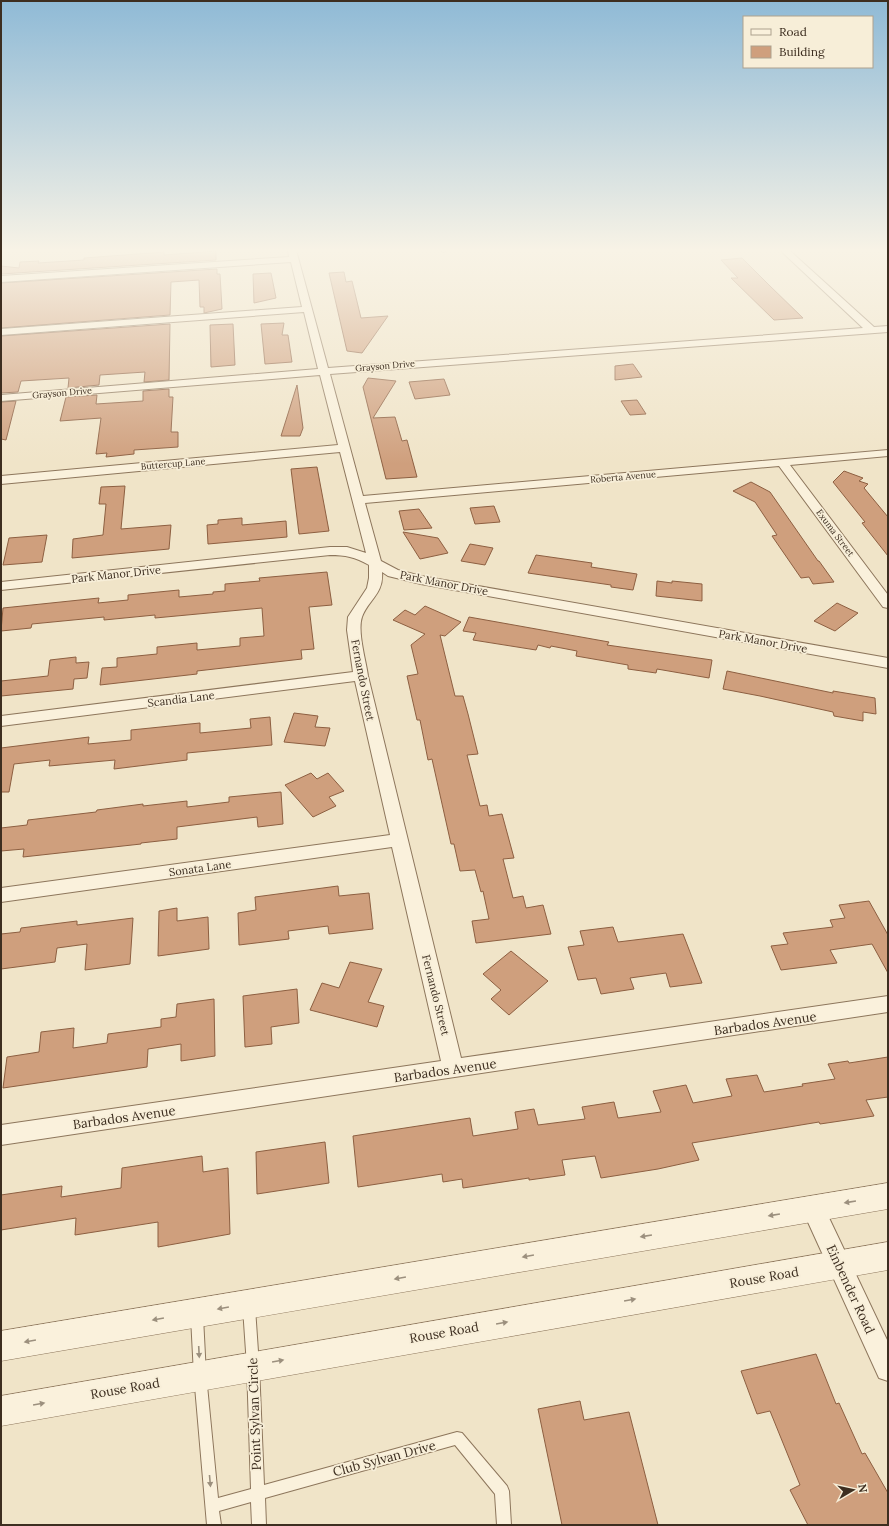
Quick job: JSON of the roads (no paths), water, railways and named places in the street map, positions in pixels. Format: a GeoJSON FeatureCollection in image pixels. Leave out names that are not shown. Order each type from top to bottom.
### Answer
{"type":"FeatureCollection","features":[{"type":"Feature","properties":{"kind":"street"},"geometry":{"type":"LineString","coordinates":[[1,332],[145,321]]}},
{"type":"Feature","properties":{"kind":"street","name":"Fernando Street"},"geometry":{"type":"LineString","coordinates":[[311,321],[375,563],[376,578],[374,588],[355,617],[354,630],[361,676],[454,1069]]}},
{"type":"Feature","properties":{"kind":"street"},"geometry":{"type":"LineString","coordinates":[[861,321],[871,330]]}},
{"type":"Feature","properties":{"kind":"street","name":"Grayson Drive"},"geometry":{"type":"LineString","coordinates":[[1,398],[324,371],[888,329]]}},
{"type":"Feature","properties":{"kind":"street","name":"Buttercup Lane"},"geometry":{"type":"LineString","coordinates":[[1,480],[345,448]]}},
{"type":"Feature","properties":{"kind":"street","name":"Roberta Avenue"},"geometry":{"type":"LineString","coordinates":[[358,500],[888,453]]}},
{"type":"Feature","properties":{"kind":"street","name":"Exuma Street"},"geometry":{"type":"LineString","coordinates":[[782,462],[888,604]]}},
{"type":"Feature","properties":{"kind":"street","name":"Park Manor Drive"},"geometry":{"type":"LineString","coordinates":[[1,586],[330,551],[347,551],[363,556],[393,573],[421,580],[888,663]]}},
{"type":"Feature","properties":{"kind":"street","name":"Scandia Lane"},"geometry":{"type":"LineString","coordinates":[[1,721],[361,676]]}},
{"type":"Feature","properties":{"kind":"street","name":"Sonata Lane"},"geometry":{"type":"LineString","coordinates":[[1,895],[399,840]]}},
{"type":"Feature","properties":{"kind":"street","name":"Barbados Avenue"},"geometry":{"type":"LineString","coordinates":[[1,1135],[888,1004]]}},
{"type":"Feature","properties":{"kind":"street"},"geometry":{"type":"LineString","coordinates":[[1,1346],[888,1196]]}},
{"type":"Feature","properties":{"kind":"street","name":"Einbender Road"},"geometry":{"type":"LineString","coordinates":[[813,1209],[888,1369]]}},
{"type":"Feature","properties":{"kind":"street","name":"Rouse Road"},"geometry":{"type":"LineString","coordinates":[[1,1411],[200,1375],[888,1256]]}},
{"type":"Feature","properties":{"kind":"lane","name":"Point Sylvan Circle"},"geometry":{"type":"LineString","coordinates":[[248,1304],[253,1366],[259,1525]]}},
{"type":"Feature","properties":{"kind":"lane"},"geometry":{"type":"LineString","coordinates":[[197,1313],[200,1375],[214,1525]]}},
{"type":"Feature","properties":{"kind":"lane","name":"Club Sylvan Drive"},"geometry":{"type":"LineString","coordinates":[[212,1506],[257,1492],[457,1438],[502,1491],[504,1525]]}}]}
